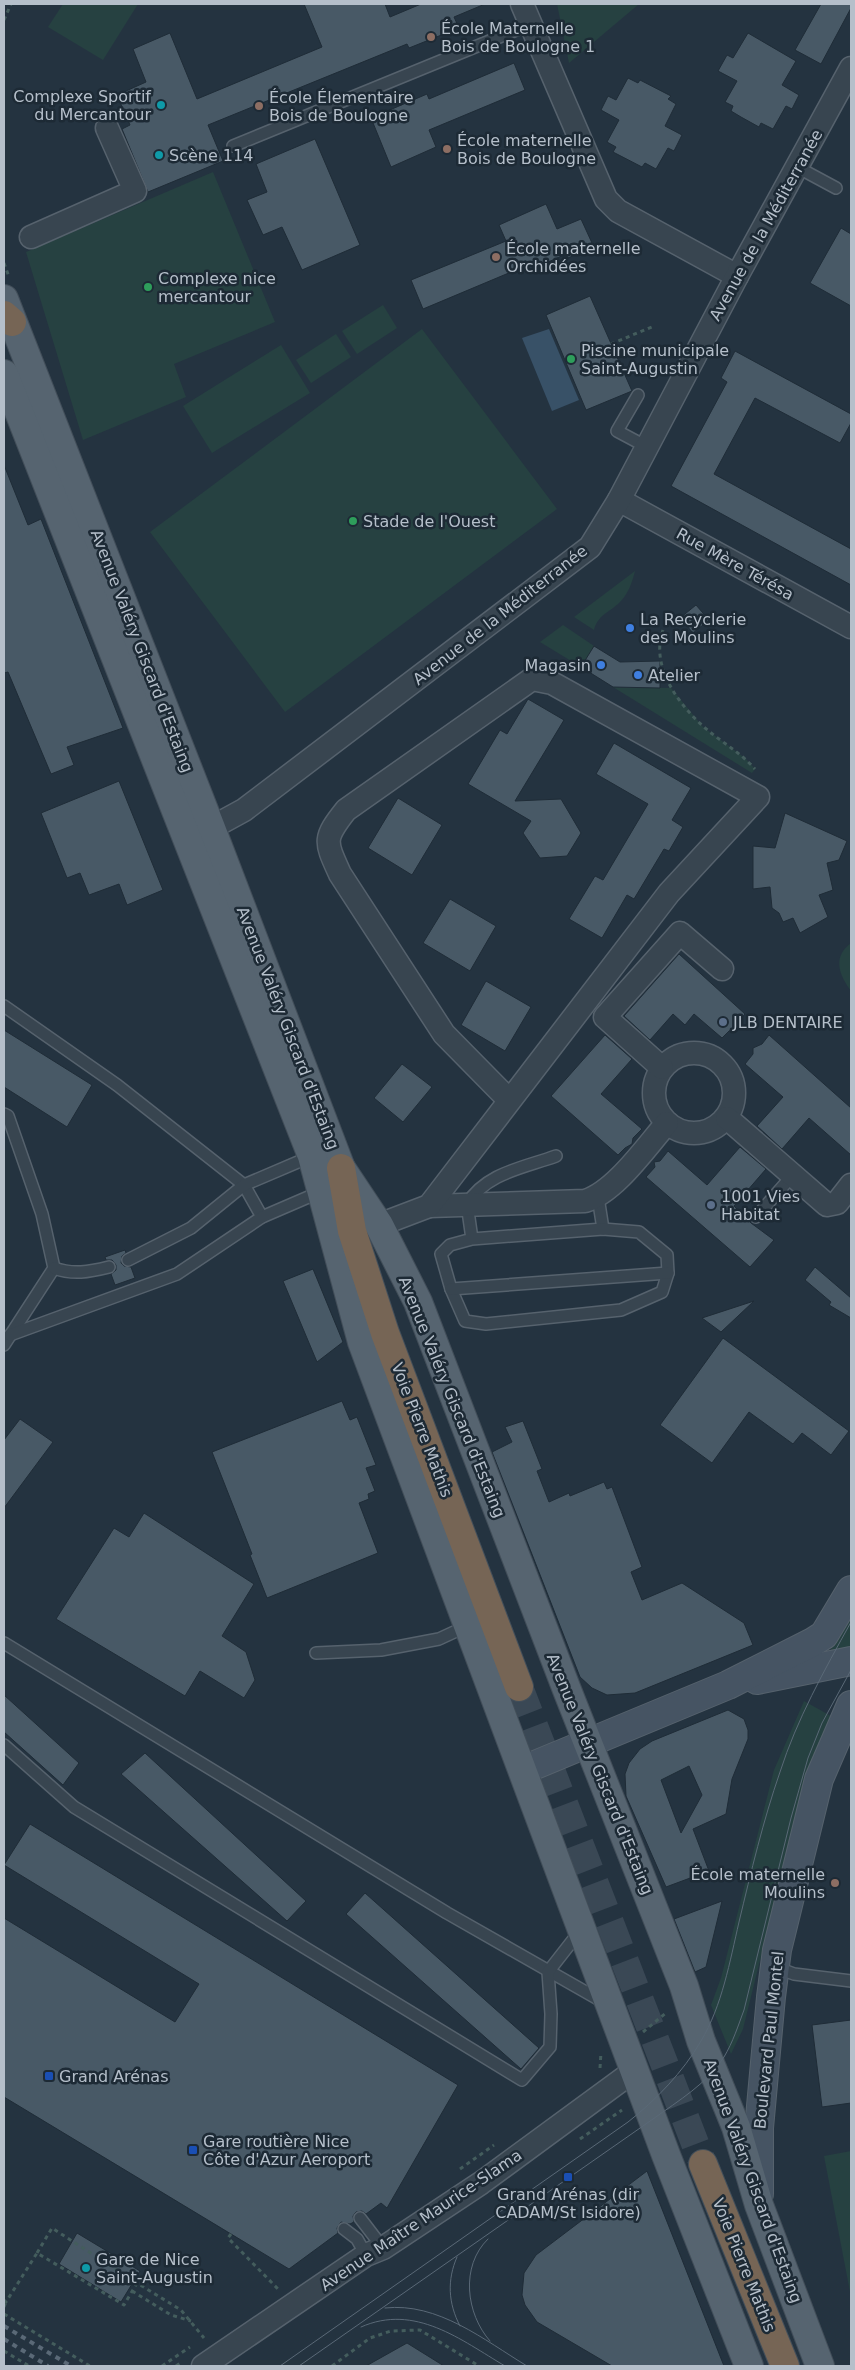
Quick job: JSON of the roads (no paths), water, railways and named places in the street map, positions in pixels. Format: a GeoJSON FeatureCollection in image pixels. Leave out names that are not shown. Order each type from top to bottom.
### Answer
{"type":"FeatureCollection","features":[{"type":"Feature","properties":{"kind":"highway","name":"Voie Pierre Mathis"},"geometry":{"type":"LineString","coordinates":[[341,1168],[352,1231],[385,1333],[519,1687]]}},
{"type":"Feature","properties":{"kind":"highway","name":"Voie Pierre Mathis"},"geometry":{"type":"LineString","coordinates":[[703,2164],[785,2366]]}},
{"type":"Feature","properties":{"kind":"main road","name":"Avenue Valéry Giscard d'Estaing"},"geometry":{"type":"LineString","coordinates":[[7,312],[211,828],[341,1168],[379,1225],[418,1302],[563,1681],[684,1986],[701,2041],[725,2095],[741,2141],[759,2205],[820,2366]]}},
{"type":"Feature","properties":{"kind":"main road","name":"Avenue Valéry Giscard d'Estaing"},"geometry":{"type":"LineString","coordinates":[[7,390],[312,1156],[320,1192],[362,1342],[467,1626],[748,2366]]}},
{"type":"Feature","properties":{"kind":"main road"},"geometry":{"type":"LineString","coordinates":[[523,1770],[728,1685],[824,1635],[851,1590]]}},
{"type":"Feature","properties":{"kind":"main road"},"geometry":{"type":"LineString","coordinates":[[728,1685],[804,1672],[851,1661]]}},
{"type":"Feature","properties":{"kind":"main road","name":"Boulevard Paul Montel"},"geometry":{"type":"LineString","coordinates":[[759,2205],[759,2128],[775,1967],[819,1779],[851,1705]]}},
{"type":"Feature","properties":{"kind":"street"},"geometry":{"type":"LineString","coordinates":[[526,14],[606,200],[618,211],[737,276]]}},
{"type":"Feature","properties":{"kind":"street","name":"Avenue de la Méditerranée"},"geometry":{"type":"LineString","coordinates":[[211,828],[244,810],[590,547],[619,500],[737,276],[851,68]]}},
{"type":"Feature","properties":{"kind":"street"},"geometry":{"type":"LineString","coordinates":[[31,237],[135,192],[107,128]]}},
{"type":"Feature","properties":{"kind":"street","name":"Rue Mère Térésa"},"geometry":{"type":"LineString","coordinates":[[619,500],[851,627]]}},
{"type":"Feature","properties":{"kind":"street"},"geometry":{"type":"LineString","coordinates":[[429,1206],[669,893],[758,797],[552,683],[532,679],[346,810],[330,831],[329,848],[340,874],[444,1034],[509,1100]]}},
{"type":"Feature","properties":{"kind":"street"},"geometry":{"type":"LineString","coordinates":[[662,1068],[605,1017],[680,933],[722,969]]}},
{"type":"Feature","properties":{"kind":"street"},"geometry":{"type":"LineString","coordinates":[[695,1052],[708,1054],[719,1060],[728,1070],[733,1081],[735,1094],[733,1106],[726,1118],[717,1127],[704,1132],[691,1133],[678,1130],[667,1123],[655,1102],[656,1078],[662,1068],[677,1056],[695,1052]]}},
{"type":"Feature","properties":{"kind":"street"},"geometry":{"type":"LineString","coordinates":[[726,1118],[827,1205],[837,1203],[851,1185]]}},
{"type":"Feature","properties":{"kind":"street"},"geometry":{"type":"LineString","coordinates":[[379,1225],[429,1206],[585,1201],[598,1197],[611,1187],[667,1123]]}},
{"type":"Feature","properties":{"kind":"street","name":"Avenue Maître Maurice-Slama"},"geometry":{"type":"LineString","coordinates":[[203,2366],[481,2183],[635,2070]]}},
{"type":"Feature","properties":{"kind":"lane"},"geometry":{"type":"LineString","coordinates":[[233,146],[526,14]]}},
{"type":"Feature","properties":{"kind":"lane"},"geometry":{"type":"LineString","coordinates":[[797,167],[836,188]]}},
{"type":"Feature","properties":{"kind":"lane"},"geometry":{"type":"LineString","coordinates":[[638,394],[617,431],[647,447]]}},
{"type":"Feature","properties":{"kind":"lane"},"geometry":{"type":"LineString","coordinates":[[4,1006],[117,1084],[244,1185],[262,1217]]}},
{"type":"Feature","properties":{"kind":"lane"},"geometry":{"type":"LineString","coordinates":[[4,1114],[8,1116],[42,1214],[54,1268],[7,1340]]}},
{"type":"Feature","properties":{"kind":"lane"},"geometry":{"type":"LineString","coordinates":[[128,1260],[191,1228],[244,1185],[312,1156]]}},
{"type":"Feature","properties":{"kind":"lane"},"geometry":{"type":"LineString","coordinates":[[472,1239],[467,1204],[475,1191],[489,1180],[556,1156]]}},
{"type":"Feature","properties":{"kind":"lane"},"geometry":{"type":"LineString","coordinates":[[756,1217],[792,1176]]}},
{"type":"Feature","properties":{"kind":"lane"},"geometry":{"type":"LineString","coordinates":[[7,1340],[178,1274],[262,1217],[320,1192]]}},
{"type":"Feature","properties":{"kind":"lane"},"geometry":{"type":"LineString","coordinates":[[598,1197],[603,1229]]}},
{"type":"Feature","properties":{"kind":"lane"},"geometry":{"type":"LineString","coordinates":[[603,1229],[640,1232],[667,1255],[668,1273],[662,1292],[622,1310],[486,1324],[465,1322],[451,1290],[441,1254],[450,1245],[472,1239],[603,1229]]}},
{"type":"Feature","properties":{"kind":"lane"},"geometry":{"type":"LineString","coordinates":[[54,1268],[67,1273],[84,1273],[109,1267]]}},
{"type":"Feature","properties":{"kind":"lane"},"geometry":{"type":"LineString","coordinates":[[451,1290],[668,1273]]}},
{"type":"Feature","properties":{"kind":"lane"},"geometry":{"type":"LineString","coordinates":[[316,1652],[381,1650],[439,1639],[467,1626]]}},
{"type":"Feature","properties":{"kind":"lane"},"geometry":{"type":"LineString","coordinates":[[4,1644],[447,1913],[612,2007]]}},
{"type":"Feature","properties":{"kind":"lane"},"geometry":{"type":"LineString","coordinates":[[4,1745],[74,1806],[522,2080],[550,2047],[551,2014],[548,1972],[583,1928]]}},
{"type":"Feature","properties":{"kind":"lane"},"geometry":{"type":"LineString","coordinates":[[775,1967],[794,1974],[851,1981]]}},
{"type":"Feature","properties":{"kind":"lane"},"geometry":{"type":"LineString","coordinates":[[220,2366],[372,2263],[374,2252],[360,2218]]}},
{"type":"Feature","properties":{"kind":"lane"},"geometry":{"type":"LineString","coordinates":[[344,2229],[374,2252]]}},
{"type":"Feature","properties":{"kind":"water"},"geometry":{"type":"Polygon","coordinates":[[[549,329],[579,400],[552,411],[522,338],[549,329]]]}},
{"type":"Feature","properties":{"kind":"tunnel"},"geometry":{"type":"LineString","coordinates":[[519,1687],[703,2164]]}},
{"type":"Feature","properties":{"kind":"tram line"},"geometry":{"type":"LineString","coordinates":[[280,2366],[628,2122],[659,2095],[686,2064],[701,2041],[720,1998],[763,1828],[794,1733],[851,1622]]}},
{"type":"Feature","properties":{"kind":"tram line"},"geometry":{"type":"LineString","coordinates":[[299,2366],[682,2098],[710,2075],[730,2046],[744,2010],[791,1818],[808,1758],[822,1723],[851,1670]]}},
{"type":"Feature","properties":{"kind":"tram line"},"geometry":{"type":"LineString","coordinates":[[488,2239],[479,2250],[473,2263],[470,2276],[470,2290],[471,2304],[476,2317],[490,2341]]}},
{"type":"Feature","properties":{"kind":"tram line"},"geometry":{"type":"LineString","coordinates":[[457,2257],[450,2283],[450,2292],[453,2309],[460,2326]]}},
{"type":"Feature","properties":{"kind":"tram line"},"geometry":{"type":"LineString","coordinates":[[385,2308],[405,2308],[442,2317],[460,2325],[527,2366]]}},
{"type":"Feature","properties":{"kind":"tram line"},"geometry":{"type":"LineString","coordinates":[[361,2327],[381,2321],[400,2319],[419,2322],[454,2336],[505,2366]]}},
{"type":"Feature","properties":{"kind":"railway"},"geometry":{"type":"LineString","coordinates":[[4,2326],[71,2366]]}},
{"type":"Feature","properties":{"kind":"railway"},"geometry":{"type":"LineString","coordinates":[[4,2339],[48,2366]]}},
{"type":"Feature","properties":{"kind":"place","name":"École Maternelle Bois de Boulogne 1"},"geometry":{"type":"Point","coordinates":[431,37]}},
{"type":"Feature","properties":{"kind":"place","name":"Complexe Sportif du Mercantour"},"geometry":{"type":"Point","coordinates":[161,105]}},
{"type":"Feature","properties":{"kind":"place","name":"École Élementaire Bois de Boulogne"},"geometry":{"type":"Point","coordinates":[259,106]}},
{"type":"Feature","properties":{"kind":"place","name":"École maternelle Bois de Boulogne"},"geometry":{"type":"Point","coordinates":[447,149]}},
{"type":"Feature","properties":{"kind":"place","name":"Scène 114"},"geometry":{"type":"Point","coordinates":[159,155]}},
{"type":"Feature","properties":{"kind":"place","name":"École maternelle Orchidées"},"geometry":{"type":"Point","coordinates":[496,257]}},
{"type":"Feature","properties":{"kind":"place","name":"Complexe nice mercantour"},"geometry":{"type":"Point","coordinates":[148,287]}},
{"type":"Feature","properties":{"kind":"place","name":"Piscine municipale Saint-Augustin"},"geometry":{"type":"Point","coordinates":[571,359]}},
{"type":"Feature","properties":{"kind":"place","name":"Stade de l'Ouest"},"geometry":{"type":"Point","coordinates":[353,521]}},
{"type":"Feature","properties":{"kind":"place","name":"La Recyclerie des Moulins"},"geometry":{"type":"Point","coordinates":[630,628]}},
{"type":"Feature","properties":{"kind":"place","name":"Magasin"},"geometry":{"type":"Point","coordinates":[601,665]}},
{"type":"Feature","properties":{"kind":"place","name":"Atelier"},"geometry":{"type":"Point","coordinates":[638,675]}},
{"type":"Feature","properties":{"kind":"place","name":"JLB DENTAIRE"},"geometry":{"type":"Point","coordinates":[723,1022]}},
{"type":"Feature","properties":{"kind":"place","name":"1001 Vies Habitat"},"geometry":{"type":"Point","coordinates":[711,1205]}},
{"type":"Feature","properties":{"kind":"place","name":"École maternelle Moulins"},"geometry":{"type":"Point","coordinates":[835,1883]}},
{"type":"Feature","properties":{"kind":"place","name":"Grand Arénas"},"geometry":{"type":"Point","coordinates":[49,2076]}},
{"type":"Feature","properties":{"kind":"place","name":"Gare routière Nice Côte d'Azur Aeroport"},"geometry":{"type":"Point","coordinates":[193,2150]}},
{"type":"Feature","properties":{"kind":"place","name":"Grand Arénas (dir CADAM/St Isidore)"},"geometry":{"type":"Point","coordinates":[568,2177]}},
{"type":"Feature","properties":{"kind":"place","name":"Gare de Nice Saint-Augustin"},"geometry":{"type":"Point","coordinates":[86,2268]}}]}
